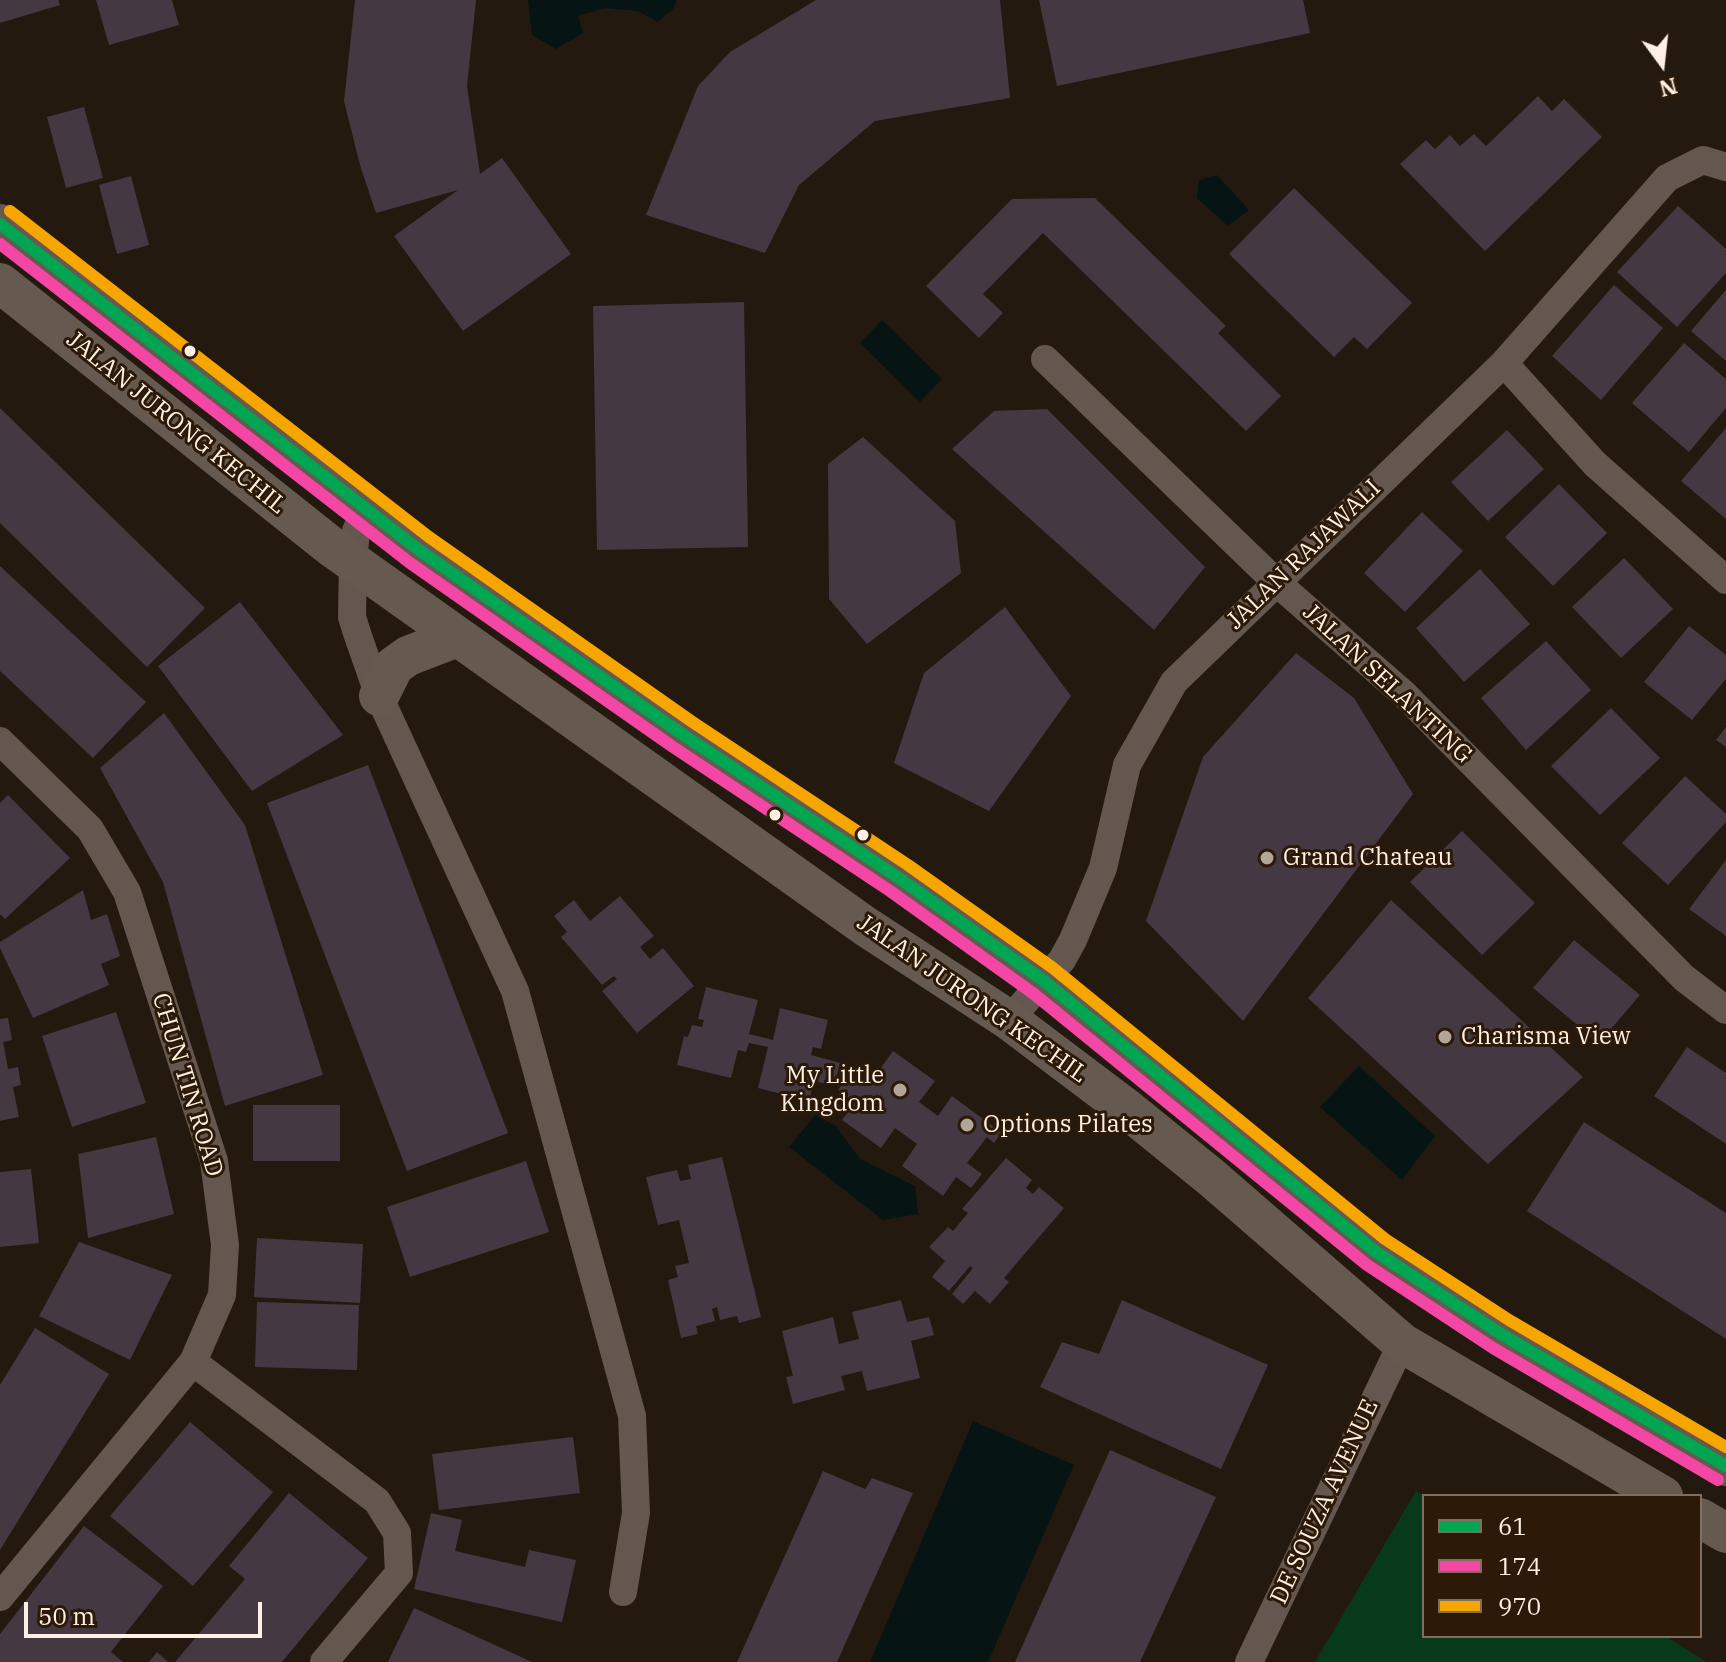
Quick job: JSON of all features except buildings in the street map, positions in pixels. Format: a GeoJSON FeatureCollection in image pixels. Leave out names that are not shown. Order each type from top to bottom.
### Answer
{"type":"FeatureCollection","features":[{"type":"Feature","properties":{"kind":"main road","name":"JALAN JURONG KECHIL"},"geometry":{"type":"LineString","coordinates":[[0,224],[419,550],[682,734],[899,878],[1044,981],[1376,1252],[1501,1334],[1726,1466]]}},
{"type":"Feature","properties":{"kind":"main road","name":"JALAN JURONG KECHIL"},"geometry":{"type":"LineString","coordinates":[[0,283],[353,562],[865,926],[1009,1020],[1127,1109],[1212,1178],[1402,1343],[1660,1494]]}},
{"type":"Feature","properties":{"kind":"main road"},"geometry":{"type":"LineString","coordinates":[[379,696],[394,666],[408,656],[457,637]]}},
{"type":"Feature","properties":{"kind":"main road"},"geometry":{"type":"LineString","coordinates":[[865,926],[888,926],[902,915],[905,899],[899,878]]}},
{"type":"Feature","properties":{"kind":"main road"},"geometry":{"type":"LineString","coordinates":[[1702,1519],[1726,1533]]}},
{"type":"Feature","properties":{"kind":"street","name":"JALAN RAJAWALI"},"geometry":{"type":"LineString","coordinates":[[1009,1020],[1062,960],[1073,940],[1103,868],[1127,765],[1174,682],[1504,363],[1667,178],[1714,163]]}},
{"type":"Feature","properties":{"kind":"street","name":"JALAN SELANTING"},"geometry":{"type":"LineString","coordinates":[[1045,359],[1276,582],[1405,695],[1684,978],[1726,1010]]}},
{"type":"Feature","properties":{"kind":"street"},"geometry":{"type":"LineString","coordinates":[[1504,363],[1595,464],[1726,580]]}},
{"type":"Feature","properties":{"kind":"street"},"geometry":{"type":"LineString","coordinates":[[366,508],[356,531],[352,617],[379,696],[515,991],[632,1416],[636,1513],[623,1592]]}},
{"type":"Feature","properties":{"kind":"street","name":"CHUN TIN ROAD"},"geometry":{"type":"LineString","coordinates":[[0,741],[90,829],[127,892],[214,1161],[225,1245],[222,1295],[193,1362],[0,1597]]}},
{"type":"Feature","properties":{"kind":"street","name":"DE SOUZA AVENUE"},"geometry":{"type":"LineString","coordinates":[[1249,1662],[1402,1343]]}},
{"type":"Feature","properties":{"kind":"street"},"geometry":{"type":"LineString","coordinates":[[193,1362],[377,1501],[397,1533],[399,1573],[324,1662]]}},
{"type":"Feature","properties":{"kind":"green space"},"geometry":{"type":"Polygon","coordinates":[[[1416,1491],[1422,1494],[1422,1638],[1668,1638],[1707,1662],[1315,1662],[1416,1491]]]}},
{"type":"Feature","properties":{"kind":"shaded area"},"geometry":{"type":"Polygon","coordinates":[[[528,0],[677,0],[673,9],[658,22],[638,11],[604,8],[578,16],[583,33],[556,49],[532,35],[528,0]]]}},
{"type":"Feature","properties":{"kind":"shaded area"},"geometry":{"type":"Polygon","coordinates":[[[1217,175],[1249,210],[1228,226],[1197,198],[1199,180],[1217,175]]]}},
{"type":"Feature","properties":{"kind":"shaded area"},"geometry":{"type":"Polygon","coordinates":[[[882,320],[942,379],[920,402],[860,343],[882,320]]]}},
{"type":"Feature","properties":{"kind":"shaded area"},"geometry":{"type":"Polygon","coordinates":[[[1359,1066],[1435,1136],[1402,1180],[1320,1107],[1359,1066]]]}},
{"type":"Feature","properties":{"kind":"shaded area"},"geometry":{"type":"Polygon","coordinates":[[[815,1115],[836,1126],[860,1159],[915,1186],[918,1214],[883,1220],[789,1147],[815,1115]]]}},
{"type":"Feature","properties":{"kind":"shaded area"},"geometry":{"type":"Polygon","coordinates":[[[973,1421],[1074,1465],[988,1662],[870,1662],[973,1421]]]}},
{"type":"Feature","properties":{"kind":"transit line","name":"970"},"geometry":{"type":"LineString","coordinates":[[10,211],[429,537],[691,721],[908,865],[1053,968],[1385,1239],[1509,1320],[1726,1447]]}},
{"type":"Feature","properties":{"kind":"transit line","name":"61"},"geometry":{"type":"LineString","coordinates":[[0,224],[419,550],[682,734],[899,878],[1044,981],[1376,1252],[1501,1334],[1726,1466]]}},
{"type":"Feature","properties":{"kind":"transit line","name":"174"},"geometry":{"type":"LineString","coordinates":[[0,244],[410,563],[673,747],[890,891],[1034,994],[1367,1265],[1493,1348],[1718,1480]]}},
{"type":"Feature","properties":{"kind":"place","name":"Grand Chateau"},"geometry":{"type":"Point","coordinates":[1267,858]}},
{"type":"Feature","properties":{"kind":"place","name":"Charisma View"},"geometry":{"type":"Point","coordinates":[1445,1037]}},
{"type":"Feature","properties":{"kind":"place","name":"My Little Kingdom"},"geometry":{"type":"Point","coordinates":[900,1090]}},
{"type":"Feature","properties":{"kind":"place","name":"Options Pilates"},"geometry":{"type":"Point","coordinates":[967,1125]}}]}
